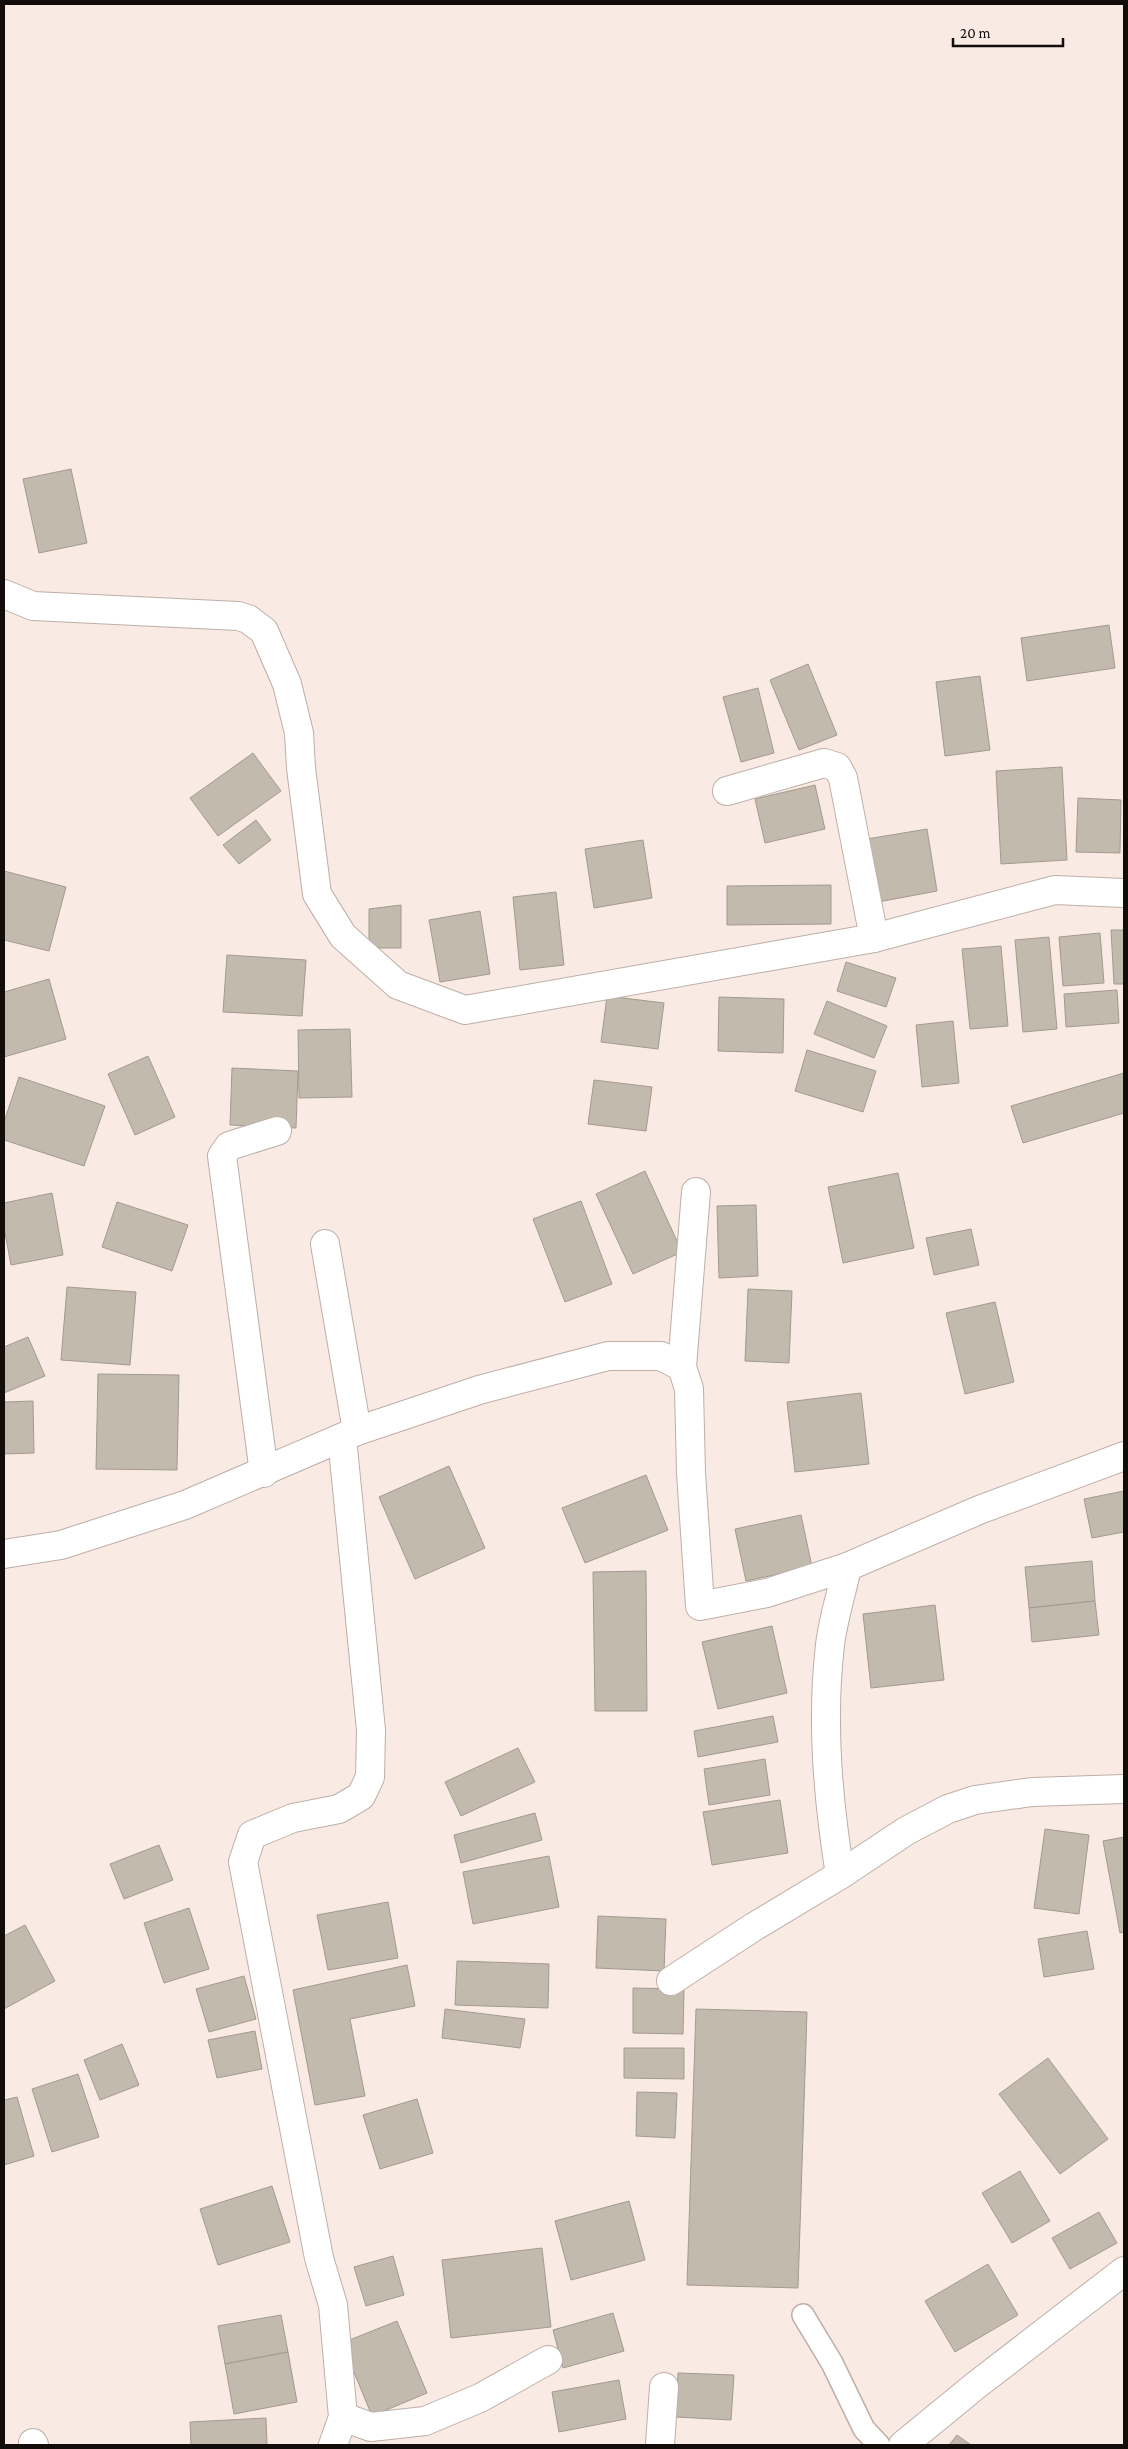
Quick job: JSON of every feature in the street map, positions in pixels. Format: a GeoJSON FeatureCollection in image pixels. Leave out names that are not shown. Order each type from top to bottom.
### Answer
{"type":"FeatureCollection","features":[{"type":"Feature","properties":{"kind":"street"},"geometry":{"type":"LineString","coordinates":[[4,594],[33,606],[238,616],[248,619],[264,631],[287,684],[299,733],[301,768],[317,894],[343,936],[398,985],[465,1010],[874,938],[1055,890],[1124,892]]}},
{"type":"Feature","properties":{"kind":"street"},"geometry":{"type":"LineString","coordinates":[[727,791],[824,763],[837,767],[843,778],[874,938]]}},
{"type":"Feature","properties":{"kind":"street"},"geometry":{"type":"LineString","coordinates":[[264,1473],[222,1156],[229,1146],[277,1131]]}},
{"type":"Feature","properties":{"kind":"street"},"geometry":{"type":"LineString","coordinates":[[696,1192],[682,1367],[689,1389],[691,1473],[700,1606],[767,1593],[847,1567],[979,1510],[1124,1456]]}},
{"type":"Feature","properties":{"kind":"street"},"geometry":{"type":"LineString","coordinates":[[325,1244],[350,1435],[371,1730],[370,1777],[360,1796],[339,1809],[293,1818],[252,1835],[243,1862],[319,2258],[333,2305],[343,2417],[333,2445]]}},
{"type":"Feature","properties":{"kind":"street"},"geometry":{"type":"LineString","coordinates":[[4,1554],[61,1545],[185,1505],[350,1435],[479,1390],[608,1356],[662,1356],[682,1367]]}},
{"type":"Feature","properties":{"kind":"street"},"geometry":{"type":"LineString","coordinates":[[840,1875],[829,1806],[826,1731],[830,1644],[847,1567]]}},
{"type":"Feature","properties":{"kind":"street"},"geometry":{"type":"LineString","coordinates":[[671,1981],[752,1928],[840,1875],[906,1831],[948,1809],[975,1800],[1032,1792],[1124,1789]]}},
{"type":"Feature","properties":{"kind":"street"},"geometry":{"type":"LineString","coordinates":[[903,2445],[974,2386],[1124,2271]]}},
{"type":"Feature","properties":{"kind":"street"},"geometry":{"type":"LineString","coordinates":[[343,2417],[371,2427],[425,2421],[480,2398],[548,2360]]}},
{"type":"Feature","properties":{"kind":"street"},"geometry":{"type":"LineString","coordinates":[[660,2445],[664,2387]]}},
{"type":"Feature","properties":{"kind":"lane"},"geometry":{"type":"LineString","coordinates":[[803,2315],[832,2362],[864,2429],[879,2445]]}},
{"type":"Feature","properties":{"kind":"building"},"geometry":{"type":"Polygon","coordinates":[[[71,469],[87,543],[39,553],[23,479],[71,469]]]}},
{"type":"Feature","properties":{"kind":"building"},"geometry":{"type":"Polygon","coordinates":[[[1109,625],[1115,668],[1027,681],[1021,638],[1109,625]]]}},
{"type":"Feature","properties":{"kind":"building"},"geometry":{"type":"Polygon","coordinates":[[[808,664],[837,735],[799,750],[770,680],[808,664]]]}},
{"type":"Feature","properties":{"kind":"building"},"geometry":{"type":"Polygon","coordinates":[[[980,676],[990,750],[945,756],[936,682],[980,676]]]}},
{"type":"Feature","properties":{"kind":"building"},"geometry":{"type":"Polygon","coordinates":[[[758,688],[774,753],[741,762],[723,697],[758,688]]]}},
{"type":"Feature","properties":{"kind":"building"},"geometry":{"type":"Polygon","coordinates":[[[253,753],[281,791],[218,836],[190,798],[253,753]]]}},
{"type":"Feature","properties":{"kind":"building"},"geometry":{"type":"Polygon","coordinates":[[[1062,767],[1067,860],[1001,864],[996,771],[1062,767]]]}},
{"type":"Feature","properties":{"kind":"building"},"geometry":{"type":"Polygon","coordinates":[[[815,785],[825,829],[765,843],[755,799],[815,785]]]}},
{"type":"Feature","properties":{"kind":"building"},"geometry":{"type":"Polygon","coordinates":[[[1078,798],[1121,800],[1120,853],[1076,852],[1078,798]]]}},
{"type":"Feature","properties":{"kind":"building"},"geometry":{"type":"Polygon","coordinates":[[[256,820],[271,840],[239,864],[223,845],[256,820]]]}},
{"type":"Feature","properties":{"kind":"building"},"geometry":{"type":"Polygon","coordinates":[[[927,829],[937,891],[878,902],[867,839],[927,829]]]}},
{"type":"Feature","properties":{"kind":"building"},"geometry":{"type":"Polygon","coordinates":[[[643,840],[652,898],[594,908],[585,849],[643,840]]]}},
{"type":"Feature","properties":{"kind":"building"},"geometry":{"type":"Polygon","coordinates":[[[4,871],[66,887],[49,951],[4,940],[4,871]]]}},
{"type":"Feature","properties":{"kind":"building"},"geometry":{"type":"Polygon","coordinates":[[[831,885],[831,924],[727,925],[727,886],[831,885]]]}},
{"type":"Feature","properties":{"kind":"building"},"geometry":{"type":"Polygon","coordinates":[[[556,892],[564,965],[520,970],[513,897],[556,892]]]}},
{"type":"Feature","properties":{"kind":"building"},"geometry":{"type":"Polygon","coordinates":[[[401,905],[401,948],[369,948],[369,909],[401,905]]]}},
{"type":"Feature","properties":{"kind":"building"},"geometry":{"type":"Polygon","coordinates":[[[480,911],[490,974],[440,982],[429,920],[480,911]]]}},
{"type":"Feature","properties":{"kind":"building"},"geometry":{"type":"Polygon","coordinates":[[[1111,930],[1124,930],[1124,984],[1114,984],[1111,930]]]}},
{"type":"Feature","properties":{"kind":"building"},"geometry":{"type":"Polygon","coordinates":[[[1100,933],[1104,983],[1063,986],[1059,937],[1100,933]]]}},
{"type":"Feature","properties":{"kind":"building"},"geometry":{"type":"Polygon","coordinates":[[[1049,937],[1057,1029],[1023,1032],[1015,940],[1049,937]]]}},
{"type":"Feature","properties":{"kind":"building"},"geometry":{"type":"Polygon","coordinates":[[[1001,946],[1008,1026],[970,1029],[962,949],[1001,946]]]}},
{"type":"Feature","properties":{"kind":"building"},"geometry":{"type":"Polygon","coordinates":[[[227,955],[306,960],[302,1016],[223,1012],[227,955]]]}},
{"type":"Feature","properties":{"kind":"building"},"geometry":{"type":"Polygon","coordinates":[[[846,962],[896,978],[886,1007],[837,991],[846,962]]]}},
{"type":"Feature","properties":{"kind":"building"},"geometry":{"type":"Polygon","coordinates":[[[49,979],[66,1039],[4,1057],[4,992],[49,979]]]}},
{"type":"Feature","properties":{"kind":"building"},"geometry":{"type":"Polygon","coordinates":[[[1117,990],[1119,1023],[1066,1027],[1064,994],[1117,990]]]}},
{"type":"Feature","properties":{"kind":"building"},"geometry":{"type":"Polygon","coordinates":[[[607,996],[664,1003],[658,1049],[601,1042],[607,996]]]}},
{"type":"Feature","properties":{"kind":"building"},"geometry":{"type":"Polygon","coordinates":[[[719,997],[784,999],[783,1053],[718,1051],[719,997]]]}},
{"type":"Feature","properties":{"kind":"building"},"geometry":{"type":"Polygon","coordinates":[[[827,1001],[887,1026],[874,1058],[814,1034],[827,1001]]]}},
{"type":"Feature","properties":{"kind":"building"},"geometry":{"type":"Polygon","coordinates":[[[953,1021],[959,1083],[922,1087],[916,1025],[953,1021]]]}},
{"type":"Feature","properties":{"kind":"building"},"geometry":{"type":"Polygon","coordinates":[[[350,1029],[352,1097],[299,1098],[298,1030],[350,1029]]]}},
{"type":"Feature","properties":{"kind":"building"},"geometry":{"type":"Polygon","coordinates":[[[807,1050],[876,1071],[863,1112],[795,1091],[807,1050]]]}},
{"type":"Feature","properties":{"kind":"building"},"geometry":{"type":"Polygon","coordinates":[[[148,1056],[175,1117],[135,1135],[108,1074],[148,1056]]]}},
{"type":"Feature","properties":{"kind":"building"},"geometry":{"type":"Polygon","coordinates":[[[232,1068],[298,1071],[296,1128],[230,1125],[232,1068]]]}},
{"type":"Feature","properties":{"kind":"building"},"geometry":{"type":"Polygon","coordinates":[[[1124,1073],[1124,1113],[1023,1143],[1011,1106],[1124,1073]]]}},
{"type":"Feature","properties":{"kind":"building"},"geometry":{"type":"Polygon","coordinates":[[[19,1077],[105,1106],[84,1166],[4,1140],[4,1122],[19,1077]]]}},
{"type":"Feature","properties":{"kind":"building"},"geometry":{"type":"Polygon","coordinates":[[[594,1080],[652,1087],[646,1131],[588,1124],[594,1080]]]}},
{"type":"Feature","properties":{"kind":"building"},"geometry":{"type":"Polygon","coordinates":[[[645,1171],[682,1252],[633,1274],[596,1194],[645,1171]]]}},
{"type":"Feature","properties":{"kind":"building"},"geometry":{"type":"Polygon","coordinates":[[[898,1173],[914,1248],[843,1263],[828,1187],[898,1173]]]}},
{"type":"Feature","properties":{"kind":"building"},"geometry":{"type":"Polygon","coordinates":[[[52,1193],[63,1255],[11,1265],[4,1227],[4,1203],[52,1193]]]}},
{"type":"Feature","properties":{"kind":"building"},"geometry":{"type":"Polygon","coordinates":[[[581,1201],[612,1284],[565,1302],[533,1219],[581,1201]]]}},
{"type":"Feature","properties":{"kind":"building"},"geometry":{"type":"Polygon","coordinates":[[[117,1202],[188,1225],[172,1271],[102,1247],[117,1202]]]}},
{"type":"Feature","properties":{"kind":"building"},"geometry":{"type":"Polygon","coordinates":[[[756,1205],[758,1276],[719,1278],[717,1206],[756,1205]]]}},
{"type":"Feature","properties":{"kind":"building"},"geometry":{"type":"Polygon","coordinates":[[[971,1229],[979,1265],[934,1275],[926,1238],[971,1229]]]}},
{"type":"Feature","properties":{"kind":"building"},"geometry":{"type":"Polygon","coordinates":[[[67,1287],[136,1292],[130,1365],[61,1360],[67,1287]]]}},
{"type":"Feature","properties":{"kind":"building"},"geometry":{"type":"Polygon","coordinates":[[[748,1289],[792,1291],[789,1363],[745,1361],[748,1289]]]}},
{"type":"Feature","properties":{"kind":"building"},"geometry":{"type":"Polygon","coordinates":[[[995,1302],[1014,1382],[965,1394],[946,1313],[995,1302]]]}},
{"type":"Feature","properties":{"kind":"building"},"geometry":{"type":"Polygon","coordinates":[[[28,1337],[45,1376],[4,1393],[4,1347],[28,1337]]]}},
{"type":"Feature","properties":{"kind":"building"},"geometry":{"type":"Polygon","coordinates":[[[98,1374],[179,1375],[177,1470],[96,1469],[98,1374]]]}},
{"type":"Feature","properties":{"kind":"building"},"geometry":{"type":"Polygon","coordinates":[[[861,1393],[869,1464],[795,1472],[787,1402],[861,1393]]]}},
{"type":"Feature","properties":{"kind":"building"},"geometry":{"type":"Polygon","coordinates":[[[33,1401],[34,1453],[4,1454],[4,1402],[33,1401]]]}},
{"type":"Feature","properties":{"kind":"building"},"geometry":{"type":"Polygon","coordinates":[[[449,1466],[485,1548],[415,1579],[379,1497],[449,1466]]]}},
{"type":"Feature","properties":{"kind":"building"},"geometry":{"type":"Polygon","coordinates":[[[646,1475],[668,1530],[585,1563],[562,1508],[646,1475]]]}},
{"type":"Feature","properties":{"kind":"building"},"geometry":{"type":"Polygon","coordinates":[[[1124,1491],[1124,1532],[1092,1538],[1084,1499],[1124,1491]]]}},
{"type":"Feature","properties":{"kind":"building"},"geometry":{"type":"Polygon","coordinates":[[[801,1515],[812,1567],[746,1581],[735,1529],[801,1515]]]}},
{"type":"Feature","properties":{"kind":"building"},"geometry":{"type":"Polygon","coordinates":[[[1092,1561],[1095,1601],[1029,1608],[1025,1567],[1092,1561]]]}},
{"type":"Feature","properties":{"kind":"building"},"geometry":{"type":"Polygon","coordinates":[[[646,1571],[647,1711],[595,1711],[593,1572],[646,1571]]]}},
{"type":"Feature","properties":{"kind":"building"},"geometry":{"type":"Polygon","coordinates":[[[1095,1601],[1099,1635],[1032,1642],[1029,1608],[1095,1601]]]}},
{"type":"Feature","properties":{"kind":"building"},"geometry":{"type":"Polygon","coordinates":[[[935,1605],[944,1680],[871,1688],[863,1614],[935,1605]]]}},
{"type":"Feature","properties":{"kind":"building"},"geometry":{"type":"Polygon","coordinates":[[[772,1626],[787,1693],[718,1709],[702,1642],[772,1626]]]}},
{"type":"Feature","properties":{"kind":"building"},"geometry":{"type":"Polygon","coordinates":[[[773,1716],[778,1742],[698,1757],[694,1731],[773,1716]]]}},
{"type":"Feature","properties":{"kind":"building"},"geometry":{"type":"Polygon","coordinates":[[[518,1748],[535,1782],[461,1816],[445,1782],[518,1748]]]}},
{"type":"Feature","properties":{"kind":"building"},"geometry":{"type":"Polygon","coordinates":[[[765,1759],[770,1795],[709,1805],[704,1769],[765,1759]]]}},
{"type":"Feature","properties":{"kind":"building"},"geometry":{"type":"Polygon","coordinates":[[[780,1800],[788,1853],[712,1865],[703,1812],[780,1800]]]}},
{"type":"Feature","properties":{"kind":"building"},"geometry":{"type":"Polygon","coordinates":[[[535,1813],[542,1840],[461,1863],[454,1835],[535,1813]]]}},
{"type":"Feature","properties":{"kind":"building"},"geometry":{"type":"Polygon","coordinates":[[[1045,1829],[1089,1835],[1079,1914],[1034,1908],[1045,1829]]]}},
{"type":"Feature","properties":{"kind":"building"},"geometry":{"type":"Polygon","coordinates":[[[1124,1837],[1124,1932],[1120,1933],[1103,1841],[1124,1837]]]}},
{"type":"Feature","properties":{"kind":"building"},"geometry":{"type":"Polygon","coordinates":[[[159,1845],[173,1880],[124,1899],[110,1864],[159,1845]]]}},
{"type":"Feature","properties":{"kind":"building"},"geometry":{"type":"Polygon","coordinates":[[[549,1856],[559,1907],[473,1924],[463,1872],[549,1856]]]}},
{"type":"Feature","properties":{"kind":"building"},"geometry":{"type":"Polygon","coordinates":[[[388,1902],[398,1958],[328,1970],[317,1915],[388,1902]]]}},
{"type":"Feature","properties":{"kind":"building"},"geometry":{"type":"Polygon","coordinates":[[[189,1908],[209,1969],[164,1983],[144,1923],[189,1908]]]}},
{"type":"Feature","properties":{"kind":"building"},"geometry":{"type":"Polygon","coordinates":[[[598,1916],[666,1919],[664,1971],[596,1968],[598,1916]]]}},
{"type":"Feature","properties":{"kind":"building"},"geometry":{"type":"Polygon","coordinates":[[[25,1925],[55,1981],[4,2009],[4,1936],[25,1925]]]}},
{"type":"Feature","properties":{"kind":"building"},"geometry":{"type":"Polygon","coordinates":[[[1087,1931],[1094,1969],[1044,1977],[1038,1939],[1087,1931]]]}},
{"type":"Feature","properties":{"kind":"building"},"geometry":{"type":"Polygon","coordinates":[[[457,1961],[549,1964],[548,2008],[455,2005],[457,1961]]]}},
{"type":"Feature","properties":{"kind":"building"},"geometry":{"type":"Polygon","coordinates":[[[407,1965],[415,2006],[350,2019],[365,2096],[315,2105],[293,1990],[407,1965]]]}},
{"type":"Feature","properties":{"kind":"building"},"geometry":{"type":"Polygon","coordinates":[[[244,1976],[256,2019],[209,2032],[196,1989],[244,1976]]]}},
{"type":"Feature","properties":{"kind":"building"},"geometry":{"type":"Polygon","coordinates":[[[633,1988],[684,1989],[683,2034],[633,2033],[633,1988]]]}},
{"type":"Feature","properties":{"kind":"building"},"geometry":{"type":"Polygon","coordinates":[[[445,2009],[525,2019],[520,2048],[442,2038],[445,2009]]]}},
{"type":"Feature","properties":{"kind":"building"},"geometry":{"type":"Polygon","coordinates":[[[696,2009],[807,2012],[798,2288],[687,2285],[696,2009]]]}},
{"type":"Feature","properties":{"kind":"building"},"geometry":{"type":"Polygon","coordinates":[[[255,2031],[262,2069],[217,2078],[208,2040],[255,2031]]]}},
{"type":"Feature","properties":{"kind":"building"},"geometry":{"type":"Polygon","coordinates":[[[122,2044],[139,2085],[100,2100],[84,2060],[122,2044]]]}},
{"type":"Feature","properties":{"kind":"building"},"geometry":{"type":"Polygon","coordinates":[[[624,2048],[684,2048],[684,2079],[624,2078],[624,2048]]]}},
{"type":"Feature","properties":{"kind":"building"},"geometry":{"type":"Polygon","coordinates":[[[1048,2058],[1108,2139],[1060,2174],[999,2094],[1048,2058]]]}},
{"type":"Feature","properties":{"kind":"building"},"geometry":{"type":"Polygon","coordinates":[[[78,2074],[99,2137],[52,2152],[32,2089],[78,2074]]]}},
{"type":"Feature","properties":{"kind":"building"},"geometry":{"type":"Polygon","coordinates":[[[637,2092],[677,2093],[675,2138],[636,2136],[637,2092]]]}},
{"type":"Feature","properties":{"kind":"building"},"geometry":{"type":"Polygon","coordinates":[[[17,2097],[34,2156],[4,2165],[4,2100],[17,2097]]]}},
{"type":"Feature","properties":{"kind":"building"},"geometry":{"type":"Polygon","coordinates":[[[417,2099],[433,2153],[380,2169],[363,2115],[417,2099]]]}},
{"type":"Feature","properties":{"kind":"building"},"geometry":{"type":"Polygon","coordinates":[[[1020,2171],[1050,2221],[1012,2243],[982,2193],[1020,2171]]]}},
{"type":"Feature","properties":{"kind":"building"},"geometry":{"type":"Polygon","coordinates":[[[272,2186],[290,2242],[218,2265],[200,2209],[272,2186]]]}},
{"type":"Feature","properties":{"kind":"building"},"geometry":{"type":"Polygon","coordinates":[[[629,2201],[645,2260],[571,2280],[555,2221],[629,2201]]]}},
{"type":"Feature","properties":{"kind":"building"},"geometry":{"type":"Polygon","coordinates":[[[1099,2212],[1117,2243],[1070,2269],[1052,2238],[1099,2212]]]}},
{"type":"Feature","properties":{"kind":"building"},"geometry":{"type":"Polygon","coordinates":[[[542,2248],[551,2327],[451,2338],[442,2260],[542,2248]]]}},
{"type":"Feature","properties":{"kind":"building"},"geometry":{"type":"Polygon","coordinates":[[[393,2256],[404,2295],[366,2306],[354,2267],[393,2256]]]}},
{"type":"Feature","properties":{"kind":"building"},"geometry":{"type":"Polygon","coordinates":[[[988,2264],[1018,2315],[955,2352],[925,2301],[988,2264]]]}},
{"type":"Feature","properties":{"kind":"building"},"geometry":{"type":"Polygon","coordinates":[[[613,2313],[624,2351],[563,2368],[553,2330],[613,2313]]]}},
{"type":"Feature","properties":{"kind":"building"},"geometry":{"type":"Polygon","coordinates":[[[281,2315],[288,2352],[225,2364],[218,2326],[281,2315]]]}},
{"type":"Feature","properties":{"kind":"building"},"geometry":{"type":"Polygon","coordinates":[[[397,2321],[427,2393],[372,2416],[342,2343],[397,2321]]]}},
{"type":"Feature","properties":{"kind":"building"},"geometry":{"type":"Polygon","coordinates":[[[288,2352],[297,2402],[234,2414],[225,2364],[288,2352]]]}},
{"type":"Feature","properties":{"kind":"building"},"geometry":{"type":"Polygon","coordinates":[[[678,2373],[734,2375],[731,2420],[676,2417],[678,2373]]]}},
{"type":"Feature","properties":{"kind":"building"},"geometry":{"type":"Polygon","coordinates":[[[619,2380],[626,2419],[559,2432],[552,2392],[619,2380]]]}},
{"type":"Feature","properties":{"kind":"building"},"geometry":{"type":"Polygon","coordinates":[[[266,2418],[267,2445],[191,2445],[190,2422],[266,2418]]]}},
{"type":"Feature","properties":{"kind":"building"},"geometry":{"type":"Polygon","coordinates":[[[957,2435],[971,2445],[949,2445],[957,2435]]]}}]}
